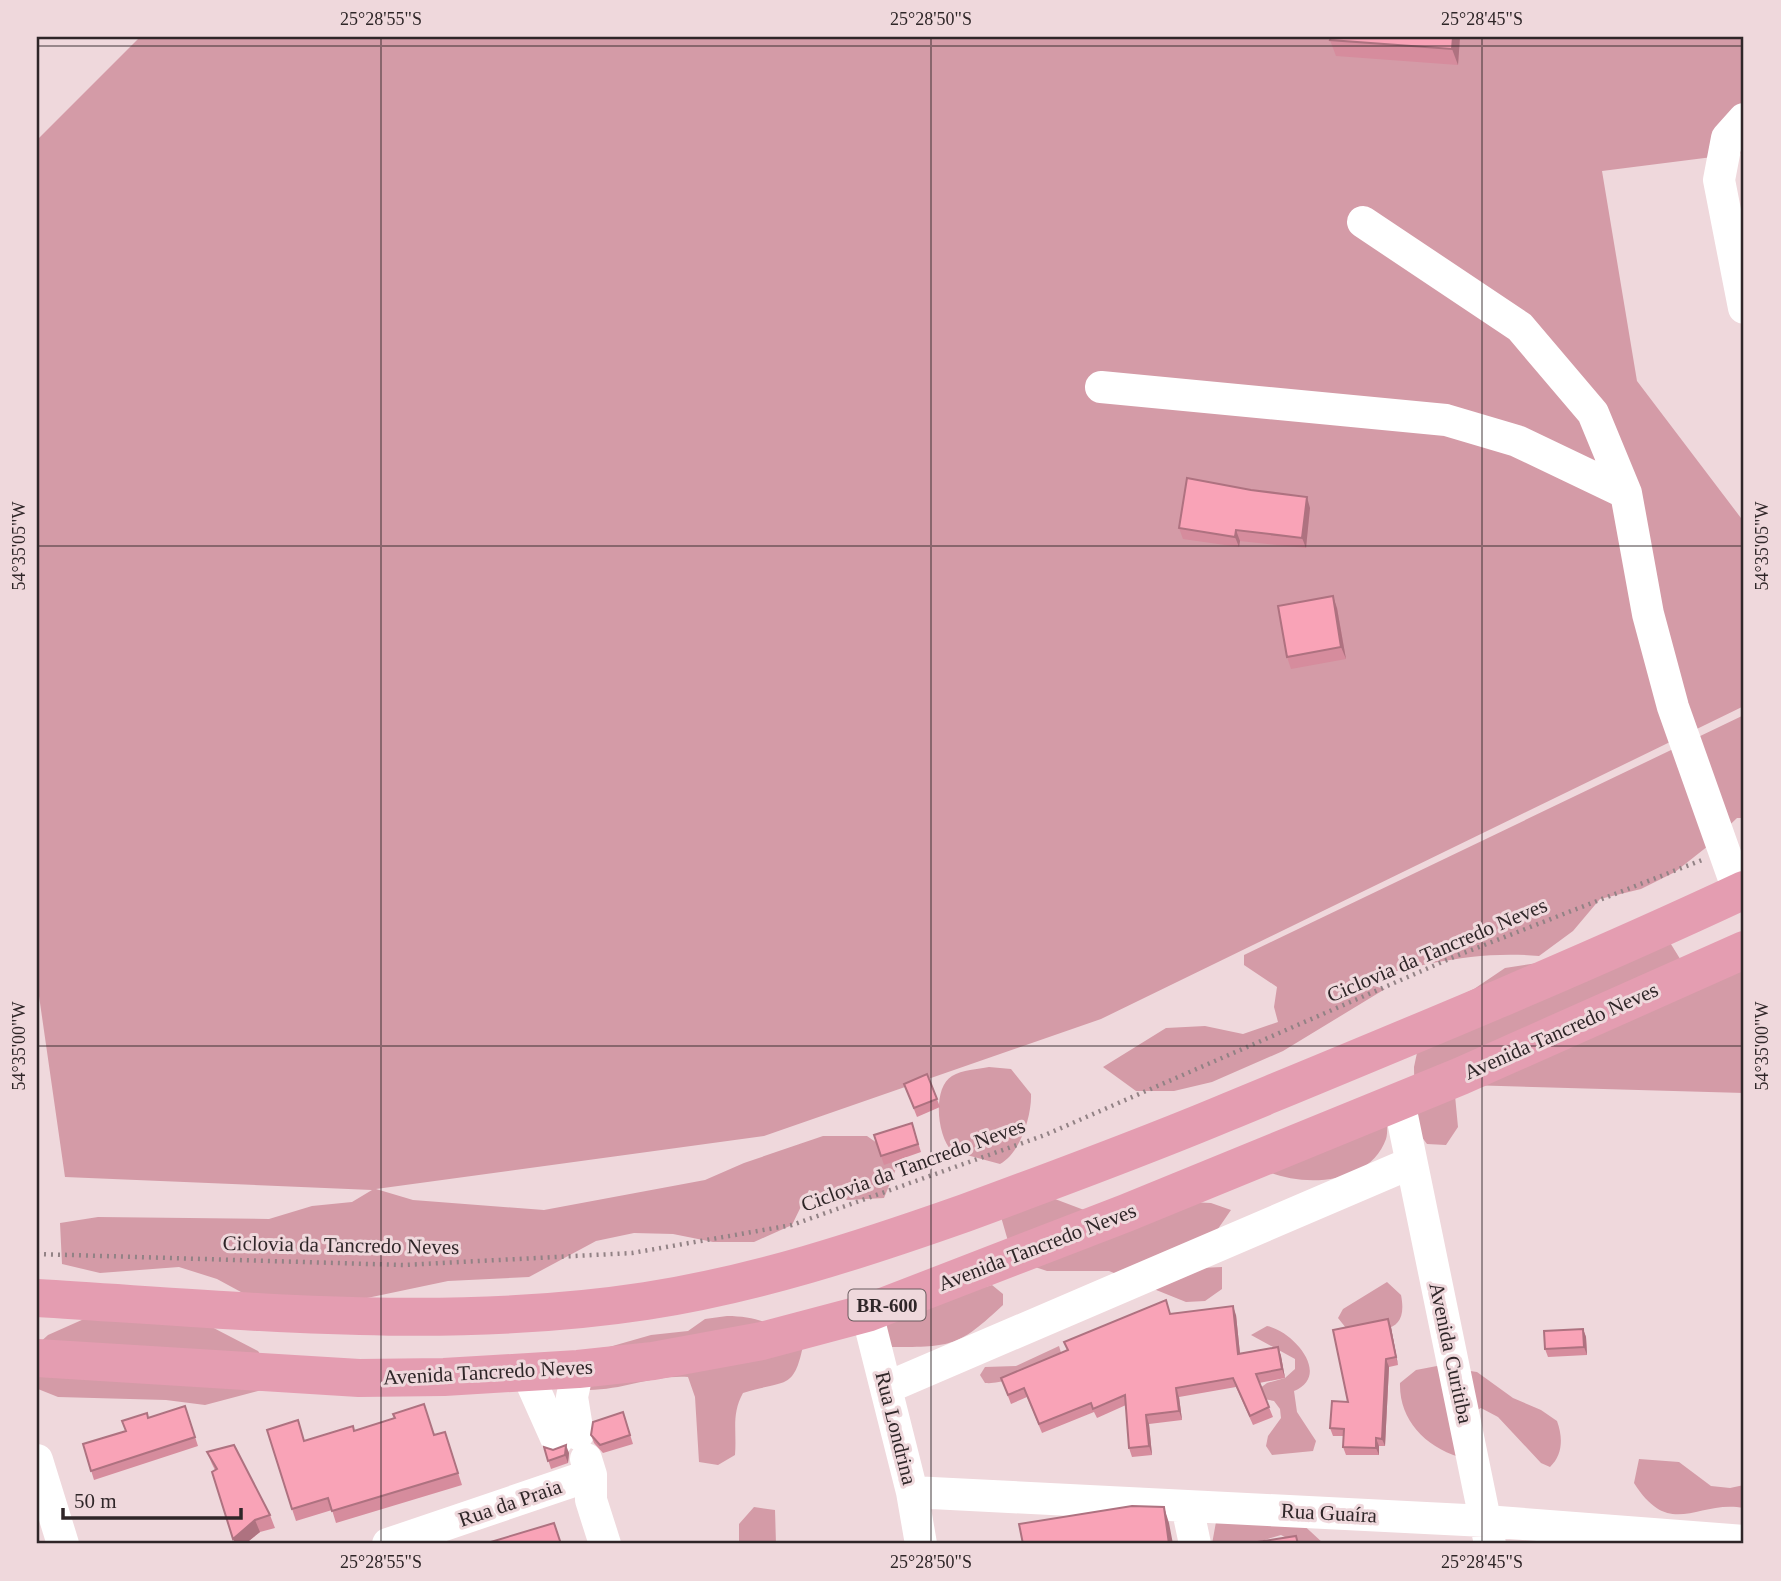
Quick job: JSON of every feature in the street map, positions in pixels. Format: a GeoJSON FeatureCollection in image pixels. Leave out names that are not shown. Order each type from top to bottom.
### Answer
{"type":"FeatureCollection","features":[{"type":"Feature","properties":{"kind":"main road"},"geometry":{"type":"LineString","coordinates":[[37,1298],[367,1317],[471,1318],[644,1302],[745,1283],[850,1254],[1103,1163],[1567,972],[1742,892]]}},
{"type":"Feature","properties":{"kind":"main road","name":"Avenida Tancredo Neves"},"geometry":{"type":"LineString","coordinates":[[37,1358],[359,1378],[528,1375],[653,1361],[762,1340],[867,1313],[1126,1213],[1399,1101],[1744,950]]}},
{"type":"Feature","properties":{"kind":"street"},"geometry":{"type":"LineString","coordinates":[[1744,119],[1727,138],[1719,180],[1744,308]]}},
{"type":"Feature","properties":{"kind":"street"},"geometry":{"type":"LineString","coordinates":[[1363,222],[1520,327],[1593,413],[1626,493],[1647,614],[1672,707],[1742,892]]}},
{"type":"Feature","properties":{"kind":"street"},"geometry":{"type":"LineString","coordinates":[[1101,387],[1446,420],[1517,441],[1626,493]]}},
{"type":"Feature","properties":{"kind":"street","name":"Avenida Curitiba"},"geometry":{"type":"LineString","coordinates":[[1399,1101],[1488,1532]]}},
{"type":"Feature","properties":{"kind":"street"},"geometry":{"type":"LineString","coordinates":[[886,1388],[1411,1163]]}},
{"type":"Feature","properties":{"kind":"street","name":"Rua Londrina"},"geometry":{"type":"LineString","coordinates":[[867,1313],[912,1492],[921,1544]]}},
{"type":"Feature","properties":{"kind":"street"},"geometry":{"type":"LineString","coordinates":[[577,1465],[572,1397],[578,1369]]}},
{"type":"Feature","properties":{"kind":"street"},"geometry":{"type":"LineString","coordinates":[[528,1375],[577,1465],[604,1544]]}},
{"type":"Feature","properties":{"kind":"street"},"geometry":{"type":"LineString","coordinates":[[37,1460],[63,1544]]}},
{"type":"Feature","properties":{"kind":"street","name":"Rua da Praia"},"geometry":{"type":"LineString","coordinates":[[388,1544],[577,1465]]}},
{"type":"Feature","properties":{"kind":"street","name":"Rua Guaíra"},"geometry":{"type":"LineString","coordinates":[[912,1492],[1188,1506],[1488,1532],[1744,1541]]}},
{"type":"Feature","properties":{"kind":"street"},"geometry":{"type":"LineString","coordinates":[[1188,1506],[1195,1544]]}},
{"type":"Feature","properties":{"kind":"path","name":"Ciclovia da Tancredo Neves"},"geometry":{"type":"LineString","coordinates":[[37,1254],[403,1265],[632,1254],[792,1225],[1045,1135],[1456,957],[1724,850]]}},
{"type":"Feature","properties":{"kind":"shaded area"},"geometry":{"type":"Polygon","coordinates":[[[140,37],[1744,37],[1744,153],[1602,171],[1637,381],[1744,522],[1744,706],[1101,1019],[764,1136],[376,1189],[413,1200],[544,1210],[705,1180],[744,1163],[823,1136],[867,1136],[900,1159],[884,1198],[848,1200],[809,1190],[792,1225],[754,1242],[713,1242],[673,1234],[634,1233],[596,1241],[529,1277],[448,1281],[367,1298],[252,1298],[217,1279],[179,1267],[100,1273],[62,1264],[60,1223],[98,1217],[269,1219],[312,1206],[352,1202],[372,1190],[65,1177],[37,982],[37,140],[140,37]]]}},
{"type":"Feature","properties":{"kind":"shaded area"},"geometry":{"type":"Polygon","coordinates":[[[1744,715],[1744,818],[1737,818],[1675,872],[1641,889],[1600,899],[1573,931],[1539,956],[1468,957],[1355,981],[1385,989],[1283,1051],[1212,1082],[1174,1091],[1136,1091],[1103,1067],[1166,1028],[1205,1026],[1243,1034],[1278,1022],[1274,1007],[1277,987],[1244,965],[1244,955],[1744,715]]]}},
{"type":"Feature","properties":{"kind":"shaded area"},"geometry":{"type":"Polygon","coordinates":[[[1661,928],[1682,962],[1454,1085],[1458,1127],[1446,1145],[1427,1144],[1415,1128],[1414,1067],[1418,1048],[1438,1006],[1474,989],[1505,968],[1544,962],[1661,928]]]}},
{"type":"Feature","properties":{"kind":"shaded area"},"geometry":{"type":"Polygon","coordinates":[[[1744,960],[1744,1093],[1467,1085],[1744,960]]]}},
{"type":"Feature","properties":{"kind":"shaded area"},"geometry":{"type":"Polygon","coordinates":[[[989,1067],[1011,1069],[1031,1094],[1029,1112],[1019,1143],[1000,1164],[952,1151],[940,1124],[939,1101],[946,1082],[960,1072],[989,1067]]]}},
{"type":"Feature","properties":{"kind":"shaded area"},"geometry":{"type":"Polygon","coordinates":[[[1387,1117],[1386,1139],[1377,1155],[1364,1167],[1348,1175],[1330,1179],[1293,1179],[1260,1168],[1387,1117]]]}},
{"type":"Feature","properties":{"kind":"shaded area"},"geometry":{"type":"Polygon","coordinates":[[[1055,1199],[1092,1213],[1190,1202],[1211,1203],[1231,1210],[1211,1239],[1201,1268],[1222,1267],[1222,1289],[1205,1301],[1186,1302],[1109,1271],[1047,1271],[1026,1264],[1010,1248],[999,1210],[1055,1199]]]}},
{"type":"Feature","properties":{"kind":"shaded area"},"geometry":{"type":"Polygon","coordinates":[[[1387,1282],[1401,1295],[1401,1317],[1396,1324],[1381,1330],[1350,1333],[1338,1318],[1343,1309],[1387,1282]]]}},
{"type":"Feature","properties":{"kind":"shaded area"},"geometry":{"type":"Polygon","coordinates":[[[992,1285],[1003,1294],[1003,1305],[976,1329],[942,1345],[892,1347],[877,1320],[992,1285]]]}},
{"type":"Feature","properties":{"kind":"shaded area"},"geometry":{"type":"Polygon","coordinates":[[[727,1316],[767,1323],[804,1341],[792,1376],[779,1384],[743,1393],[736,1416],[735,1455],[718,1465],[699,1462],[695,1397],[688,1377],[663,1378],[589,1390],[571,1352],[609,1347],[651,1335],[688,1331],[705,1319],[727,1316]]]}},
{"type":"Feature","properties":{"kind":"shaded area"},"geometry":{"type":"Polygon","coordinates":[[[84,1319],[204,1323],[258,1351],[274,1374],[262,1390],[205,1405],[166,1400],[58,1397],[38,1389],[37,1345],[48,1335],[84,1319]]]}},
{"type":"Feature","properties":{"kind":"shaded area"},"geometry":{"type":"Polygon","coordinates":[[[1267,1326],[1288,1336],[1304,1354],[1309,1365],[1305,1384],[1294,1391],[1297,1412],[1316,1441],[1313,1451],[1272,1455],[1266,1446],[1268,1436],[1281,1418],[1280,1409],[1274,1401],[1264,1399],[1256,1391],[1267,1383],[1285,1378],[1295,1369],[1295,1359],[1251,1335],[1267,1326]]]}},
{"type":"Feature","properties":{"kind":"shaded area"},"geometry":{"type":"Polygon","coordinates":[[[1059,1346],[1063,1359],[1024,1375],[985,1383],[980,1375],[985,1367],[1016,1366],[1059,1346]]]}},
{"type":"Feature","properties":{"kind":"shaded area"},"geometry":{"type":"Polygon","coordinates":[[[1437,1366],[1477,1372],[1513,1398],[1541,1410],[1557,1421],[1561,1446],[1550,1467],[1541,1463],[1498,1417],[1481,1408],[1470,1414],[1459,1457],[1435,1446],[1425,1438],[1409,1419],[1404,1408],[1400,1383],[1416,1370],[1437,1366]]]}},
{"type":"Feature","properties":{"kind":"shaded area"},"geometry":{"type":"Polygon","coordinates":[[[1639,1459],[1679,1462],[1711,1486],[1730,1488],[1744,1485],[1744,1508],[1712,1508],[1685,1514],[1660,1510],[1647,1500],[1634,1483],[1639,1459]]]}},
{"type":"Feature","properties":{"kind":"shaded area"},"geometry":{"type":"Polygon","coordinates":[[[754,1507],[775,1510],[776,1544],[739,1544],[739,1524],[754,1507]]]}},
{"type":"Feature","properties":{"kind":"shaded area"},"geometry":{"type":"Polygon","coordinates":[[[1297,1519],[1324,1544],[1299,1544],[1281,1535],[1251,1544],[1212,1544],[1216,1522],[1297,1519]]]}},
{"type":"Feature","properties":{"kind":"building"},"geometry":{"type":"Polygon","coordinates":[[[1331,37],[1453,37],[1452,49],[1330,40],[1331,37]]]}},
{"type":"Feature","properties":{"kind":"building"},"geometry":{"type":"Polygon","coordinates":[[[1187,478],[1307,497],[1302,538],[1236,530],[1235,537],[1179,528],[1187,478]]]}},
{"type":"Feature","properties":{"kind":"building"},"geometry":{"type":"Polygon","coordinates":[[[1333,596],[1341,647],[1287,657],[1278,606],[1333,596]]]}},
{"type":"Feature","properties":{"kind":"building"},"geometry":{"type":"Polygon","coordinates":[[[927,1074],[937,1099],[914,1108],[904,1084],[927,1074]]]}},
{"type":"Feature","properties":{"kind":"building"},"geometry":{"type":"Polygon","coordinates":[[[912,1123],[918,1144],[881,1156],[874,1135],[912,1123]]]}},
{"type":"Feature","properties":{"kind":"building"},"geometry":{"type":"Polygon","coordinates":[[[1166,1300],[1170,1314],[1233,1306],[1238,1354],[1278,1347],[1282,1369],[1256,1374],[1269,1407],[1250,1416],[1233,1378],[1176,1388],[1179,1411],[1146,1415],[1149,1446],[1129,1448],[1125,1395],[1093,1409],[1091,1403],[1039,1424],[1024,1388],[1008,1395],[1001,1378],[1068,1350],[1064,1342],[1166,1300]]]}},
{"type":"Feature","properties":{"kind":"building"},"geometry":{"type":"Polygon","coordinates":[[[1388,1319],[1396,1357],[1386,1359],[1382,1439],[1376,1438],[1376,1448],[1343,1447],[1344,1429],[1330,1428],[1332,1401],[1348,1402],[1333,1330],[1388,1319]]]}},
{"type":"Feature","properties":{"kind":"building"},"geometry":{"type":"Polygon","coordinates":[[[1583,1329],[1584,1347],[1545,1349],[1544,1331],[1583,1329]]]}},
{"type":"Feature","properties":{"kind":"building"},"geometry":{"type":"Polygon","coordinates":[[[424,1404],[434,1435],[445,1432],[458,1473],[332,1511],[328,1498],[292,1509],[267,1430],[298,1420],[304,1441],[353,1426],[354,1431],[395,1418],[393,1414],[424,1404]]]}},
{"type":"Feature","properties":{"kind":"building"},"geometry":{"type":"Polygon","coordinates":[[[185,1406],[195,1437],[91,1471],[83,1444],[126,1431],[122,1421],[147,1413],[148,1418],[185,1406]]]}},
{"type":"Feature","properties":{"kind":"building"},"geometry":{"type":"Polygon","coordinates":[[[623,1412],[630,1435],[600,1445],[591,1435],[593,1422],[623,1412]]]}},
{"type":"Feature","properties":{"kind":"building"},"geometry":{"type":"Polygon","coordinates":[[[234,1445],[270,1515],[255,1520],[233,1539],[212,1472],[217,1469],[207,1452],[234,1445]]]}},
{"type":"Feature","properties":{"kind":"building"},"geometry":{"type":"Polygon","coordinates":[[[566,1445],[565,1455],[548,1461],[544,1447],[553,1450],[566,1445]]]}},
{"type":"Feature","properties":{"kind":"building"},"geometry":{"type":"Polygon","coordinates":[[[1132,1506],[1164,1507],[1169,1544],[1023,1544],[1019,1524],[1132,1506]]]}},
{"type":"Feature","properties":{"kind":"building"},"geometry":{"type":"Polygon","coordinates":[[[554,1523],[561,1544],[484,1544],[554,1523]]]}},
{"type":"Feature","properties":{"kind":"building"},"geometry":{"type":"Polygon","coordinates":[[[1296,1536],[1298,1544],[1244,1544],[1296,1536]]]}}]}
